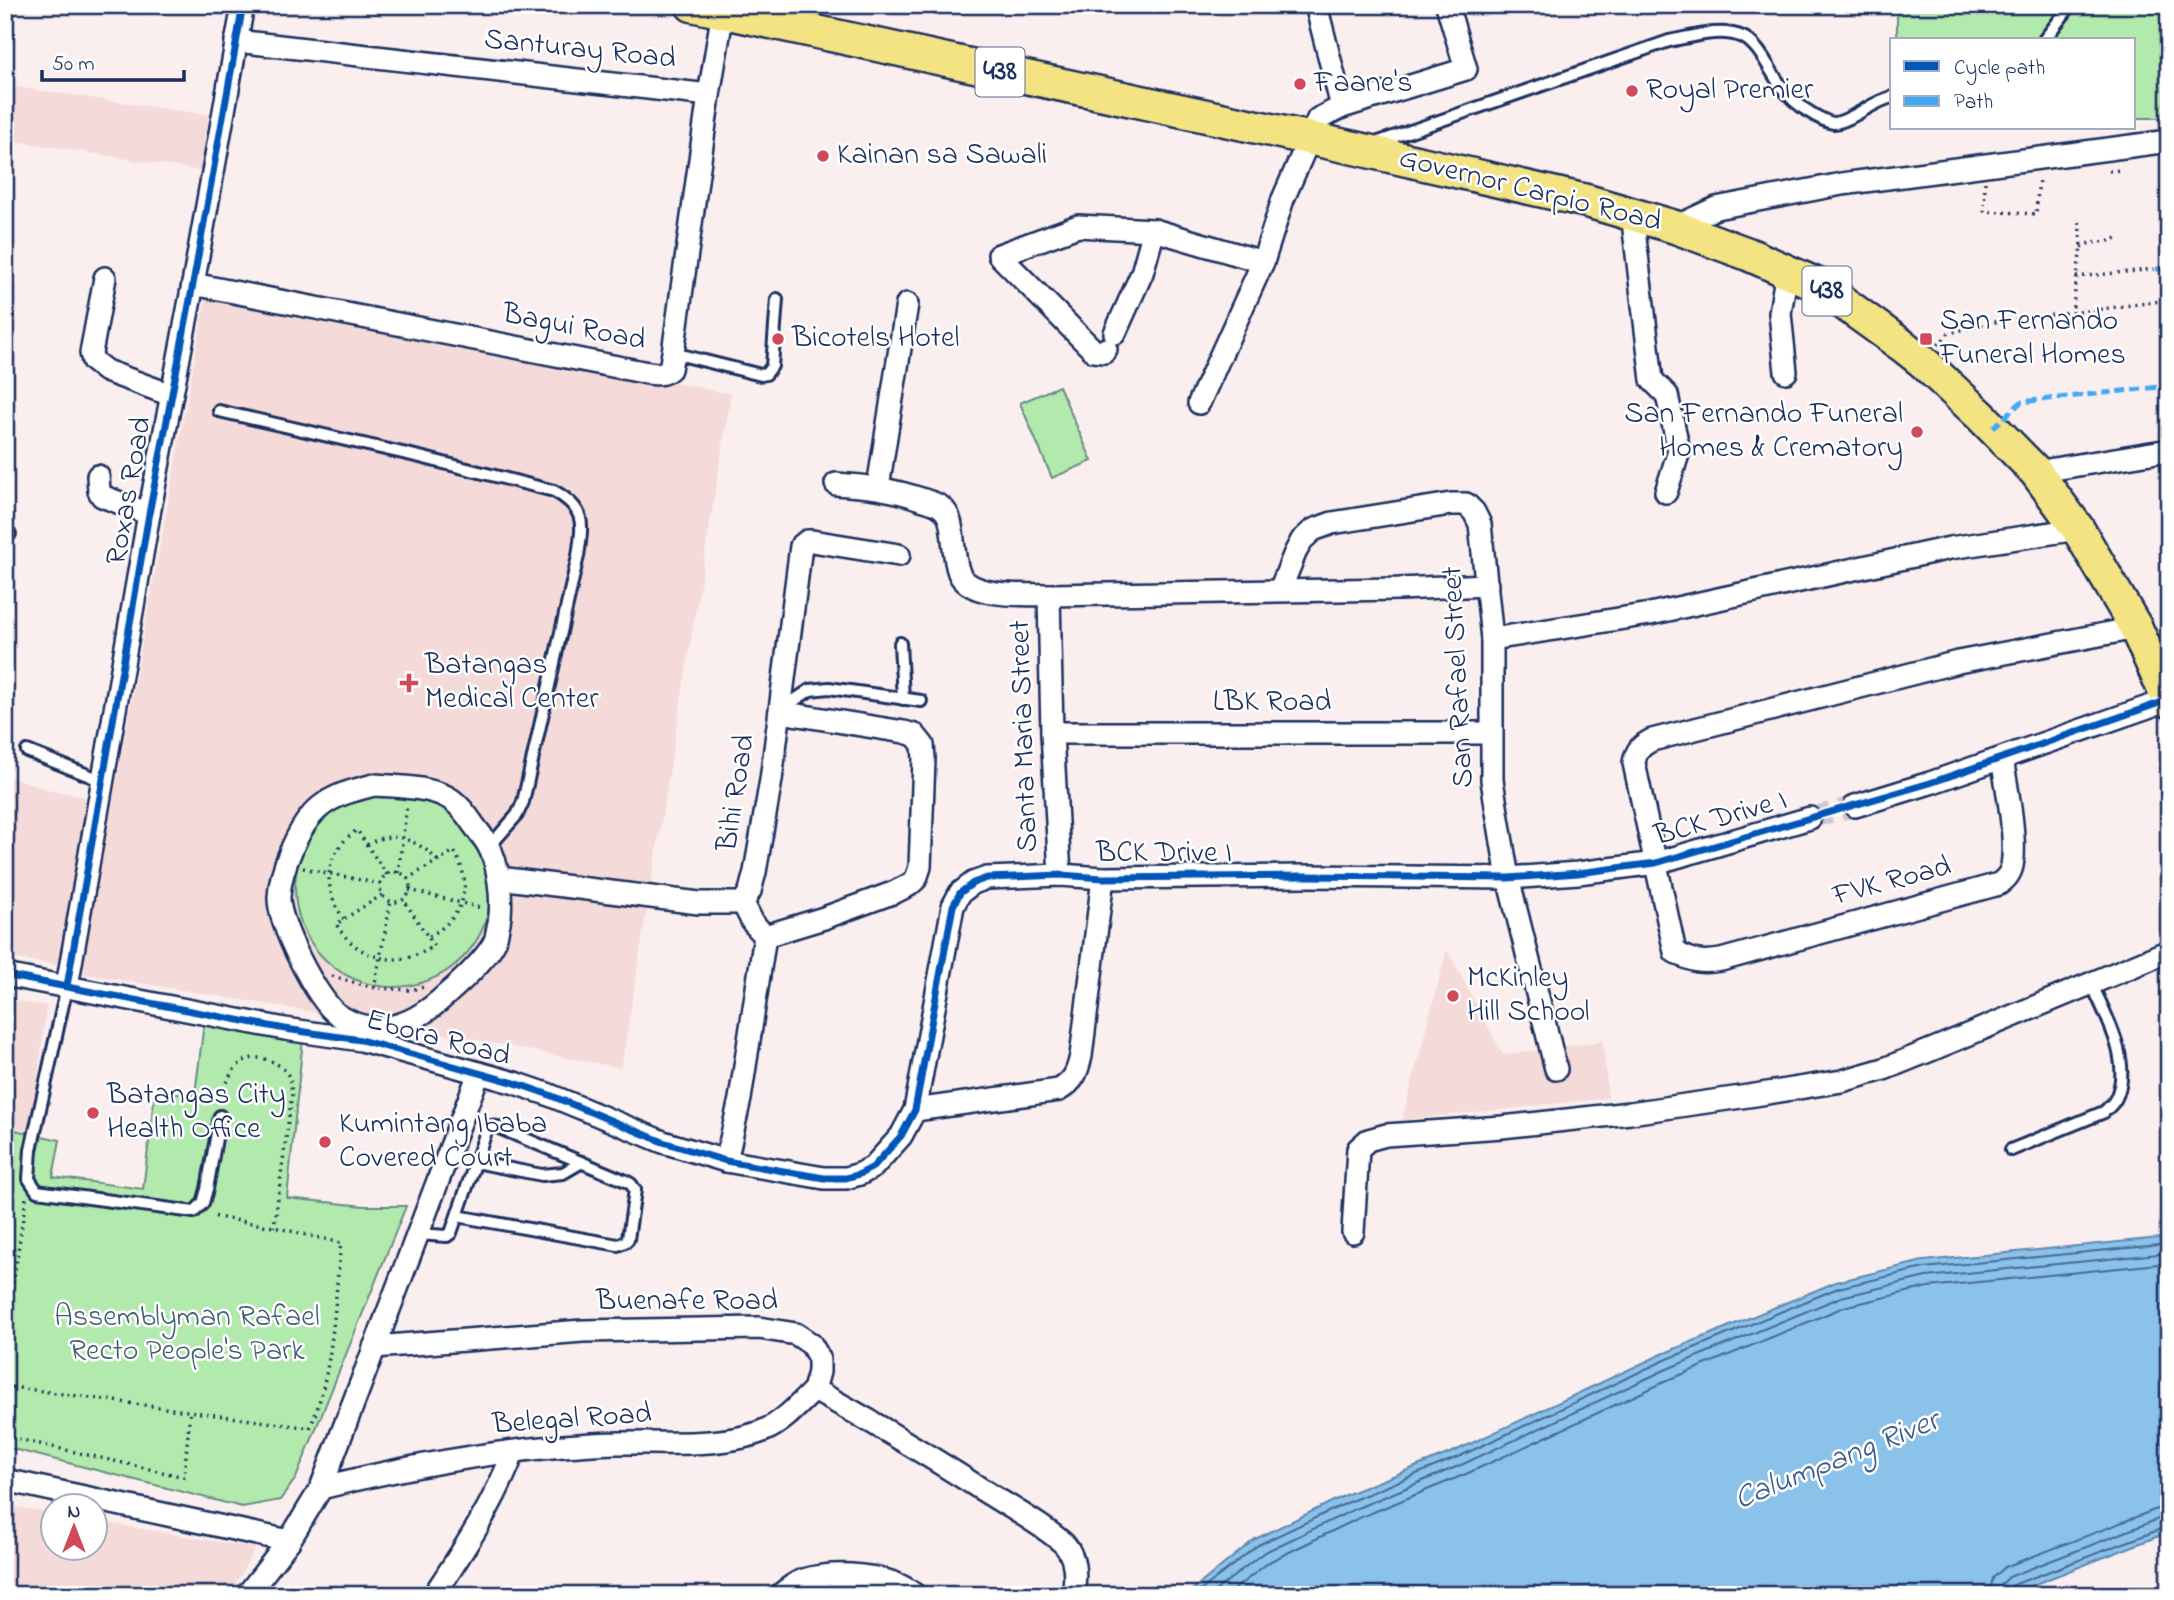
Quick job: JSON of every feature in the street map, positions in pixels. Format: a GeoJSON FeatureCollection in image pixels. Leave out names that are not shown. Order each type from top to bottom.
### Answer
{"type":"FeatureCollection","features":[{"type":"Feature","properties":{"kind":"main road","name":"Governor Carpio Road"},"geometry":{"type":"LineString","coordinates":[[713,8],[1587,201],[1675,227],[1748,254],[1820,286],[1922,361],[2036,472],[2078,529],[2162,668],[2169,701]]}},
{"type":"Feature","properties":{"kind":"street","name":"Roxas Road"},"geometry":{"type":"LineString","coordinates":[[67,986],[149,514],[243,5]]}},
{"type":"Feature","properties":{"kind":"street"},"geometry":{"type":"LineString","coordinates":[[1315,5],[1342,107]]}},
{"type":"Feature","properties":{"kind":"street"},"geometry":{"type":"LineString","coordinates":[[1199,403],[1263,262],[1283,199],[1318,118],[1342,107],[1466,69],[1447,5]]}},
{"type":"Feature","properties":{"kind":"street","name":"Bagui Road"},"geometry":{"type":"LineString","coordinates":[[193,284],[643,372],[665,373],[670,369],[673,353],[709,95],[713,8]]}},
{"type":"Feature","properties":{"kind":"street","name":"Santuray Road"},"geometry":{"type":"LineString","coordinates":[[236,41],[709,95]]}},
{"type":"Feature","properties":{"kind":"street"},"geometry":{"type":"LineString","coordinates":[[1675,227],[1716,208],[1842,184],[2169,141]]}},
{"type":"Feature","properties":{"kind":"street"},"geometry":{"type":"LineString","coordinates":[[1632,213],[1652,380],[1667,395],[1679,451],[1666,492]]}},
{"type":"Feature","properties":{"kind":"street"},"geometry":{"type":"LineString","coordinates":[[1154,230],[1142,273],[1104,352],[1094,351],[999,254],[1078,226],[1154,230],[1263,262]]}},
{"type":"Feature","properties":{"kind":"street"},"geometry":{"type":"LineString","coordinates":[[1786,372],[1780,313],[1787,271]]}},
{"type":"Feature","properties":{"kind":"street"},"geometry":{"type":"LineString","coordinates":[[105,278],[91,353],[93,361],[106,371],[171,396]]}},
{"type":"Feature","properties":{"kind":"street"},"geometry":{"type":"LineString","coordinates":[[878,487],[907,304]]}},
{"type":"Feature","properties":{"kind":"street"},"geometry":{"type":"LineString","coordinates":[[2036,472],[2169,450]]}},
{"type":"Feature","properties":{"kind":"street"},"geometry":{"type":"LineString","coordinates":[[98,476],[102,496],[149,514]]}},
{"type":"Feature","properties":{"kind":"street"},"geometry":{"type":"LineString","coordinates":[[836,484],[878,487],[942,507],[952,526],[960,576],[973,588],[991,593],[1049,595],[1487,585]]}},
{"type":"Feature","properties":{"kind":"street","name":"San Rafael Street"},"geometry":{"type":"LineString","coordinates":[[1280,590],[1294,553],[1302,540],[1313,530],[1332,523],[1451,504],[1465,504],[1474,512],[1479,524],[1492,639],[1492,780],[1508,878],[1556,1069]]}},
{"type":"Feature","properties":{"kind":"street"},"geometry":{"type":"LineString","coordinates":[[1492,639],[1664,611],[1937,550],[2078,529]]}},
{"type":"Feature","properties":{"kind":"street","name":"Bihi Road"},"geometry":{"type":"LineString","coordinates":[[743,903],[750,891],[755,872],[771,780],[801,546],[812,541],[899,555]]}},
{"type":"Feature","properties":{"kind":"street","name":"Santa Maria Street"},"geometry":{"type":"LineString","coordinates":[[1049,595],[1052,733],[1060,874]]}},
{"type":"Feature","properties":{"kind":"street"},"geometry":{"type":"LineString","coordinates":[[1656,863],[1634,764],[1636,752],[1652,740],[1958,662],[2136,628]]}},
{"type":"Feature","properties":{"kind":"street"},"geometry":{"type":"LineString","coordinates":[[1855,806],[2169,701]]}},
{"type":"Feature","properties":{"kind":"street"},"geometry":{"type":"LineString","coordinates":[[765,936],[824,918],[909,886],[920,867],[924,760],[923,745],[915,735],[780,708]]}},
{"type":"Feature","properties":{"kind":"street","name":"LBK Road"},"geometry":{"type":"LineString","coordinates":[[1052,733],[1491,733]]}},
{"type":"Feature","properties":{"kind":"street","name":"FVK Road"},"geometry":{"type":"LineString","coordinates":[[1656,863],[1675,952],[1689,960],[1703,962],[1721,960],[1999,884],[2008,876],[2012,867],[2011,813],[2002,759]]}},
{"type":"Feature","properties":{"kind":"street"},"geometry":{"type":"LineString","coordinates":[[374,785],[409,786],[450,798],[465,813],[489,847],[499,878],[501,913],[495,942],[462,981],[439,1002],[403,1024],[362,1034],[324,1000],[306,971],[287,931],[278,899],[285,864],[298,837],[319,808],[344,793],[374,785]]}},
{"type":"Feature","properties":{"kind":"street","name":"BCK Drive I"},"geometry":{"type":"LineString","coordinates":[[726,1161],[824,1178],[853,1176],[873,1167],[890,1150],[915,1110],[953,906],[960,893],[973,883],[987,878],[1060,874],[1103,878],[1508,878],[1578,873],[1656,863],[1810,818]]}},
{"type":"Feature","properties":{"kind":"street"},"geometry":{"type":"LineString","coordinates":[[499,878],[687,902],[743,903],[753,923],[765,936]]}},
{"type":"Feature","properties":{"kind":"street"},"geometry":{"type":"LineString","coordinates":[[915,1110],[1059,1090],[1070,1083],[1077,1073],[1080,1056],[1103,878]]}},
{"type":"Feature","properties":{"kind":"street"},"geometry":{"type":"LineString","coordinates":[[726,1161],[740,1099],[765,936]]}},
{"type":"Feature","properties":{"kind":"street"},"geometry":{"type":"LineString","coordinates":[[1353,1232],[1358,1149],[1368,1140],[1386,1135],[1502,1127],[1630,1113],[1842,1081],[1884,1069],[2169,951]]}},
{"type":"Feature","properties":{"kind":"street","name":"Ebora Road"},"geometry":{"type":"LineString","coordinates":[[5,975],[285,1029],[362,1034],[547,1094],[663,1142],[726,1161]]}},
{"type":"Feature","properties":{"kind":"street"},"geometry":{"type":"LineString","coordinates":[[247,1595],[289,1541],[321,1488],[479,1073]]}},
{"type":"Feature","properties":{"kind":"street","name":"Buenafe Road"},"geometry":{"type":"LineString","coordinates":[[374,1347],[583,1331],[759,1328],[796,1334],[811,1344],[819,1358],[819,1372],[814,1390]]}},
{"type":"Feature","properties":{"kind":"street"},"geometry":{"type":"LineString","coordinates":[[814,1390],[864,1416],[1031,1520],[1065,1545],[1076,1577],[1073,1595]]}},
{"type":"Feature","properties":{"kind":"street","name":"Belegal Road"},"geometry":{"type":"LineString","coordinates":[[321,1488],[432,1463],[573,1446],[683,1443],[750,1435],[767,1430],[814,1390]]}},
{"type":"Feature","properties":{"kind":"street"},"geometry":{"type":"LineString","coordinates":[[434,1595],[489,1508],[513,1453]]}},
{"type":"Feature","properties":{"kind":"street"},"geometry":{"type":"LineString","coordinates":[[5,1480],[289,1541]]}},
{"type":"Feature","properties":{"kind":"street"},"geometry":{"type":"LineString","coordinates":[[780,1595],[802,1581],[828,1576],[857,1576],[883,1579],[909,1589],[915,1595]]}},
{"type":"Feature","properties":{"kind":"lane"},"geometry":{"type":"LineString","coordinates":[[2046,38],[2071,5]]}},
{"type":"Feature","properties":{"kind":"lane"},"geometry":{"type":"LineString","coordinates":[[1359,149],[1669,41],[1718,32],[1744,37],[1764,58],[1779,84],[1799,106],[1824,121],[1833,123],[1845,119],[1890,98]]}},
{"type":"Feature","properties":{"kind":"lane"},"geometry":{"type":"LineString","coordinates":[[673,353],[766,374],[772,366],[778,299]]}},
{"type":"Feature","properties":{"kind":"lane"},"geometry":{"type":"LineString","coordinates":[[219,411],[554,491],[571,501],[581,517],[578,556],[523,802],[517,815],[489,847]]}},
{"type":"Feature","properties":{"kind":"lane"},"geometry":{"type":"LineString","coordinates":[[900,643],[903,699]]}},
{"type":"Feature","properties":{"kind":"lane"},"geometry":{"type":"LineString","coordinates":[[780,708],[817,688],[921,701]]}},
{"type":"Feature","properties":{"kind":"lane"},"geometry":{"type":"LineString","coordinates":[[27,751],[103,781]]}},
{"type":"Feature","properties":{"kind":"lane"},"geometry":{"type":"LineString","coordinates":[[2011,1150],[2104,1112],[2115,1101],[2120,1083],[2120,1059],[2114,1032],[2091,983]]}},
{"type":"Feature","properties":{"kind":"lane"},"geometry":{"type":"LineString","coordinates":[[67,986],[31,1150],[29,1179],[37,1191],[194,1212],[203,1203],[207,1189],[220,1116]]}},
{"type":"Feature","properties":{"kind":"lane"},"geometry":{"type":"LineString","coordinates":[[418,1234],[447,1236],[451,1233],[487,1129],[490,1126],[582,1162],[631,1184],[635,1191],[628,1239],[618,1245],[457,1216]]}},
{"type":"Feature","properties":{"kind":"lane"},"geometry":{"type":"LineString","coordinates":[[475,1162],[542,1175],[563,1173],[582,1162]]}},
{"type":"Feature","properties":{"kind":"path"},"geometry":{"type":"LineString","coordinates":[[2108,171],[2121,170]]}},
{"type":"Feature","properties":{"kind":"path"},"geometry":{"type":"LineString","coordinates":[[1988,176],[1985,178],[1984,211],[2036,214],[2039,172]]}},
{"type":"Feature","properties":{"kind":"path"},"geometry":{"type":"LineString","coordinates":[[2072,313],[2081,247],[2080,217]]}},
{"type":"Feature","properties":{"kind":"path"},"geometry":{"type":"LineString","coordinates":[[2081,247],[2087,243],[2117,238]]}},
{"type":"Feature","properties":{"kind":"path"},"geometry":{"type":"LineString","coordinates":[[2076,277],[2156,269]]}},
{"type":"Feature","properties":{"kind":"path"},"geometry":{"type":"LineString","coordinates":[[1922,361],[1949,333],[2004,320],[2169,300],[2165,314],[2169,314]]}},
{"type":"Feature","properties":{"kind":"path"},"geometry":{"type":"LineString","coordinates":[[398,873],[409,786]]}},
{"type":"Feature","properties":{"kind":"path"},"geometry":{"type":"LineString","coordinates":[[344,919],[332,900],[329,873],[332,859],[345,839],[357,830],[387,874]]}},
{"type":"Feature","properties":{"kind":"path"},"geometry":{"type":"LineString","coordinates":[[367,845],[384,837],[403,838],[424,848],[438,861]]}},
{"type":"Feature","properties":{"kind":"path"},"geometry":{"type":"LineString","coordinates":[[407,879],[454,851],[461,862],[465,885],[462,902],[448,924],[428,937]]}},
{"type":"Feature","properties":{"kind":"path"},"geometry":{"type":"LineString","coordinates":[[285,864],[380,884]]}},
{"type":"Feature","properties":{"kind":"path"},"geometry":{"type":"LineString","coordinates":[[398,873],[407,879],[409,890],[402,900],[391,901],[382,895],[380,884],[387,874],[398,873]]}},
{"type":"Feature","properties":{"kind":"path"},"geometry":{"type":"LineString","coordinates":[[409,890],[501,913]]}},
{"type":"Feature","properties":{"kind":"path"},"geometry":{"type":"LineString","coordinates":[[382,895],[336,924],[345,938],[368,954],[380,958],[396,959],[425,952],[434,946],[402,900]]}},
{"type":"Feature","properties":{"kind":"path"},"geometry":{"type":"LineString","coordinates":[[374,988],[391,901]]}},
{"type":"Feature","properties":{"kind":"path"},"geometry":{"type":"LineString","coordinates":[[306,971],[342,977],[374,988],[424,988]]}},
{"type":"Feature","properties":{"kind":"path"},"geometry":{"type":"LineString","coordinates":[[220,1116],[224,1089],[233,1069],[246,1059],[267,1059],[281,1066],[289,1077],[292,1094],[274,1227]]}},
{"type":"Feature","properties":{"kind":"path"},"geometry":{"type":"LineString","coordinates":[[5,1143],[15,1145]]}},
{"type":"Feature","properties":{"kind":"path"},"geometry":{"type":"LineString","coordinates":[[5,1356],[7,1310],[29,1179]]}},
{"type":"Feature","properties":{"kind":"path"},"geometry":{"type":"LineString","coordinates":[[5,1386],[310,1428],[320,1404],[328,1364],[341,1243],[194,1212]]}},
{"type":"Feature","properties":{"kind":"path"},"geometry":{"type":"LineString","coordinates":[[5,1436],[184,1477],[190,1412]]}},
{"type":"Feature","properties":{"kind":"shaded area"},"geometry":{"type":"Polygon","coordinates":[[[7,86],[209,115],[202,171],[5,139],[7,86]]]}},
{"type":"Feature","properties":{"kind":"shaded area","name":"Batangas Medical Center"},"geometry":{"type":"Polygon","coordinates":[[[207,292],[731,394],[621,1068],[462,1037],[81,973],[207,292]]]}},
{"type":"Feature","properties":{"kind":"shaded area"},"geometry":{"type":"Polygon","coordinates":[[[5,775],[45,789],[90,798],[61,965],[5,957],[5,775]]]}},
{"type":"Feature","properties":{"kind":"shaded area","name":"McKinley Hill School"},"geometry":{"type":"Polygon","coordinates":[[[1447,950],[1503,1055],[1603,1041],[1608,1098],[1402,1120],[1447,950]]]}},
{"type":"Feature","properties":{"kind":"shaded area"},"geometry":{"type":"Polygon","coordinates":[[[5,999],[46,1006],[32,1132],[5,1128],[5,999]]]}},
{"type":"Feature","properties":{"kind":"shaded area"},"geometry":{"type":"Polygon","coordinates":[[[5,1505],[38,1511],[38,1562],[108,1562],[108,1523],[255,1548],[230,1595],[5,1595],[5,1505]]]}},
{"type":"Feature","properties":{"kind":"green space"},"geometry":{"type":"Polygon","coordinates":[[[1897,5],[2169,5],[2169,118],[2136,118],[2136,38],[1897,38],[1897,5]]]}},
{"type":"Feature","properties":{"kind":"green space"},"geometry":{"type":"Polygon","coordinates":[[[1059,386],[1092,461],[1052,478],[1020,403],[1059,386]]]}},
{"type":"Feature","properties":{"kind":"green space"},"geometry":{"type":"Polygon","coordinates":[[[393,791],[430,799],[462,820],[483,852],[491,889],[483,926],[462,958],[430,979],[393,987],[356,979],[324,958],[303,926],[295,889],[303,852],[324,820],[356,799],[393,791]]]}},
{"type":"Feature","properties":{"kind":"green space","name":"Assemblyman Rafael Recto People's Park"},"geometry":{"type":"Polygon","coordinates":[[[204,1023],[303,1039],[287,1198],[364,1206],[406,1206],[296,1478],[280,1500],[242,1507],[5,1447],[5,1128],[60,1140],[53,1177],[143,1189],[155,1092],[195,1094],[204,1023]]]}},
{"type":"Feature","properties":{"kind":"water","name":"Calumpang River"},"geometry":{"type":"Polygon","coordinates":[[[2169,1237],[2169,1532],[2007,1595],[1186,1595],[1255,1539],[1348,1494],[1455,1451],[1660,1355],[1836,1282],[1923,1261],[2169,1237]]]}},
{"type":"Feature","properties":{"kind":"tunnel"},"geometry":{"type":"LineString","coordinates":[[1810,818],[1855,806]]}},
{"type":"Feature","properties":{"kind":"marked path"},"geometry":{"type":"LineString","coordinates":[[2156,269],[2169,269]]}},
{"type":"Feature","properties":{"kind":"marked path"},"geometry":{"type":"LineString","coordinates":[[1993,428],[2021,402],[2169,386]]}},
{"type":"Feature","properties":{"kind":"cycle path"},"geometry":{"type":"LineString","coordinates":[[67,986],[149,514],[243,5]]}},
{"type":"Feature","properties":{"kind":"cycle path"},"geometry":{"type":"LineString","coordinates":[[5,975],[285,1029],[361,1040],[515,1083],[663,1142],[726,1161],[824,1178],[846,1178],[873,1167],[901,1136],[915,1110],[953,906],[960,893],[973,883],[987,878],[1060,875],[1103,878],[1508,878],[1656,863],[1930,783],[2168,700]]}},
{"type":"Feature","properties":{"kind":"place","name":"Faane's"},"geometry":{"type":"Point","coordinates":[1300,84]}},
{"type":"Feature","properties":{"kind":"place","name":"Royal Premier"},"geometry":{"type":"Point","coordinates":[1632,91]}},
{"type":"Feature","properties":{"kind":"place","name":"Kainan sa Sawali"},"geometry":{"type":"Point","coordinates":[823,156]}},
{"type":"Feature","properties":{"kind":"place","name":"Bicotels Hotel"},"geometry":{"type":"Point","coordinates":[778,339]}},
{"type":"Feature","properties":{"kind":"place","name":"San Fernando Funeral Homes"},"geometry":{"type":"Point","coordinates":[1926,339]}},
{"type":"Feature","properties":{"kind":"place","name":"San Fernando Funeral Homes & Crematory"},"geometry":{"type":"Point","coordinates":[1917,432]}},
{"type":"Feature","properties":{"kind":"place","name":"Batangas Medical Center"},"geometry":{"type":"Point","coordinates":[409,683]}},
{"type":"Feature","properties":{"kind":"place","name":"McKinley Hill School"},"geometry":{"type":"Point","coordinates":[1453,996]}},
{"type":"Feature","properties":{"kind":"place","name":"Batangas City Health Office"},"geometry":{"type":"Point","coordinates":[93,1113]}},
{"type":"Feature","properties":{"kind":"place","name":"Kumintang Ibaba Covered Court"},"geometry":{"type":"Point","coordinates":[325,1142]}}]}
